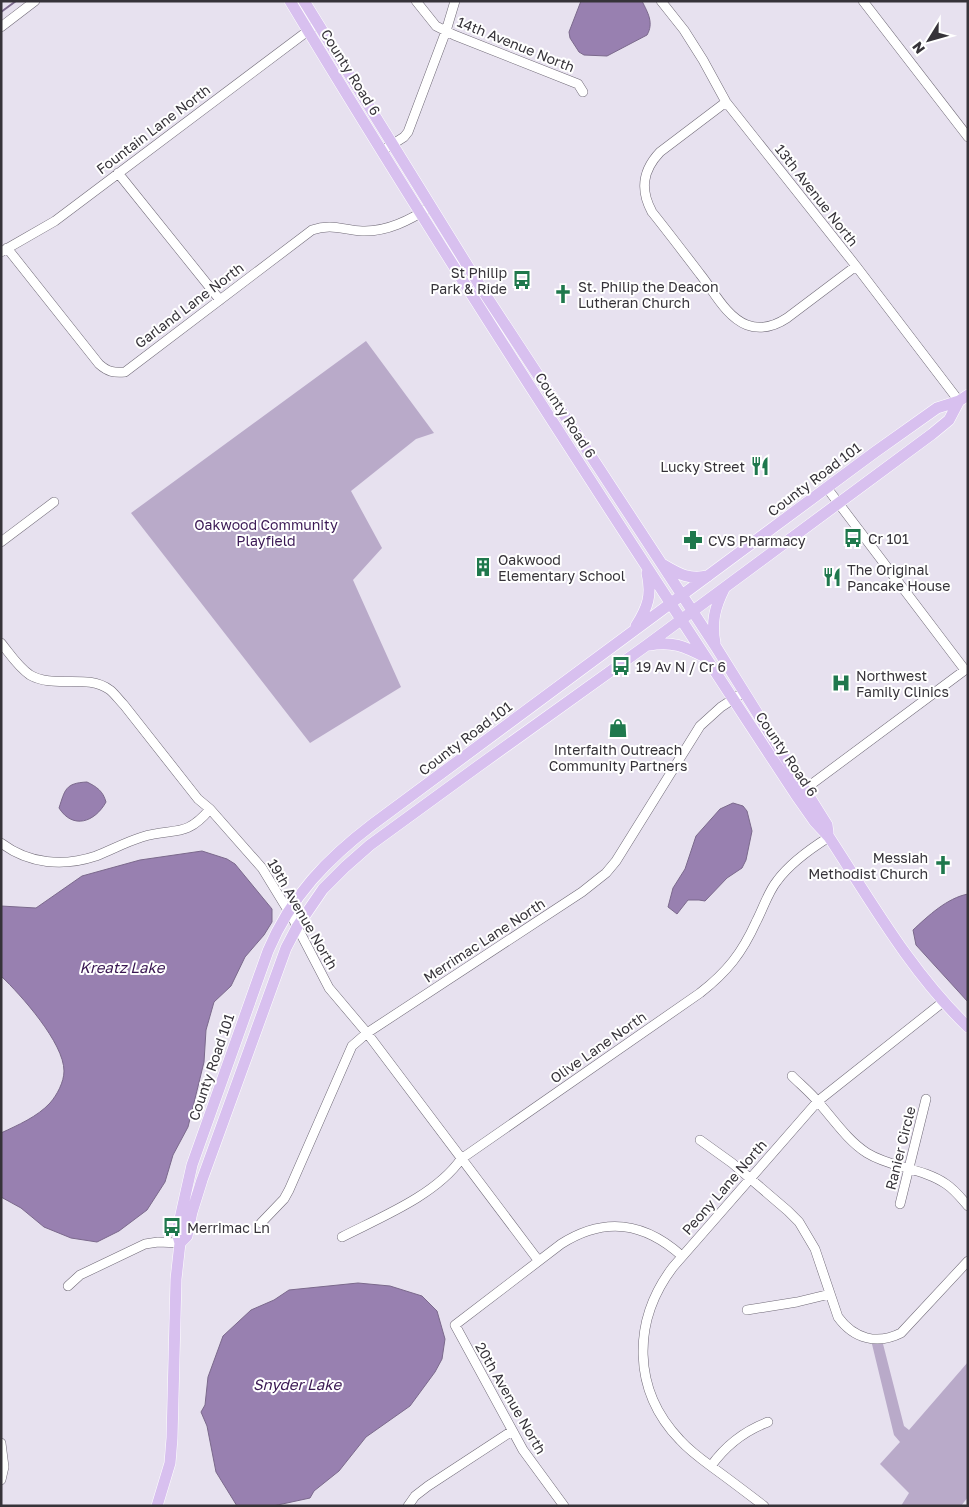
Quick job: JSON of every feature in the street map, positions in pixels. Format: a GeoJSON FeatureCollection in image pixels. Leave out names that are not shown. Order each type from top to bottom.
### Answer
{"type":"FeatureCollection","features":[{"type":"Feature","properties":{"kind":"main road","name":"County Road 6"},"geometry":{"type":"LineString","coordinates":[[290,1],[382,151],[484,294],[716,647],[801,792],[815,822],[829,837],[913,965],[942,1002],[968,1027]]}},
{"type":"Feature","properties":{"kind":"main road","name":"County Road 6"},"geometry":{"type":"LineString","coordinates":[[304,1],[392,145],[475,301],[733,699],[801,792]]}},
{"type":"Feature","properties":{"kind":"main road","name":"County Road 101"},"geometry":{"type":"LineString","coordinates":[[157,1506],[170,1464],[175,1288],[180,1243],[177,1232],[192,1165],[268,951],[281,924],[301,893],[322,867],[348,844],[937,408],[964,398]]}},
{"type":"Feature","properties":{"kind":"main road","name":"County Road 101"},"geometry":{"type":"LineString","coordinates":[[180,1243],[187,1236],[202,1180],[286,948],[297,927],[329,883],[370,845],[647,645],[948,420],[964,398]]}},
{"type":"Feature","properties":{"kind":"main road"},"geometry":{"type":"LineString","coordinates":[[660,563],[685,576],[696,578],[709,576]]}},
{"type":"Feature","properties":{"kind":"main road"},"geometry":{"type":"LineString","coordinates":[[634,631],[649,601],[649,583],[646,566]]}},
{"type":"Feature","properties":{"kind":"main road"},"geometry":{"type":"LineString","coordinates":[[716,647],[713,615],[725,587]]}},
{"type":"Feature","properties":{"kind":"main road"},"geometry":{"type":"LineString","coordinates":[[647,645],[662,642],[677,644],[706,657]]}},
{"type":"Feature","properties":{"kind":"street"},"geometry":{"type":"LineString","coordinates":[[1,28],[36,1]]}},
{"type":"Feature","properties":{"kind":"street","name":"14th Avenue North"},"geometry":{"type":"LineString","coordinates":[[416,1],[436,26],[578,84],[584,92]]}},
{"type":"Feature","properties":{"kind":"street"},"geometry":{"type":"LineString","coordinates":[[382,151],[408,132],[446,31],[455,1]]}},
{"type":"Feature","properties":{"kind":"street","name":"13th Avenue North"},"geometry":{"type":"LineString","coordinates":[[661,1],[684,30],[726,102],[964,398]]}},
{"type":"Feature","properties":{"kind":"street"},"geometry":{"type":"LineString","coordinates":[[863,1],[968,137]]}},
{"type":"Feature","properties":{"kind":"street","name":"Fountain Lane North"},"geometry":{"type":"LineString","coordinates":[[4,250],[55,221],[307,30],[318,24]]}},
{"type":"Feature","properties":{"kind":"street"},"geometry":{"type":"LineString","coordinates":[[726,102],[652,160],[644,180],[644,191],[652,212],[729,312],[746,324],[756,327],[768,327],[778,324],[856,266]]}},
{"type":"Feature","properties":{"kind":"street"},"geometry":{"type":"LineString","coordinates":[[118,173],[220,300]]}},
{"type":"Feature","properties":{"kind":"street","name":"Garland Lane North"},"geometry":{"type":"LineString","coordinates":[[4,250],[99,364],[111,372],[125,372],[312,230],[331,226],[359,231],[383,230],[414,218],[425,210]]}},
{"type":"Feature","properties":{"kind":"street"},"geometry":{"type":"LineString","coordinates":[[801,792],[965,670],[827,488]]}},
{"type":"Feature","properties":{"kind":"street"},"geometry":{"type":"LineString","coordinates":[[1,542],[54,502]]}},
{"type":"Feature","properties":{"kind":"street","name":"19th Avenue North"},"geometry":{"type":"LineString","coordinates":[[1,643],[24,670],[32,675],[41,679],[92,683],[110,690],[124,705],[198,799],[210,808],[262,868],[289,912],[329,988],[367,1033],[538,1260]]}},
{"type":"Feature","properties":{"kind":"street","name":"Merrimac Lane North"},"geometry":{"type":"LineString","coordinates":[[261,1223],[284,1199],[289,1190],[352,1046],[367,1033],[582,892],[606,873],[624,849],[700,726],[721,707],[744,692]]}},
{"type":"Feature","properties":{"kind":"street"},"geometry":{"type":"LineString","coordinates":[[1,843],[16,852],[38,861],[52,863],[82,860],[140,837],[187,829],[203,817],[210,808]]}},
{"type":"Feature","properties":{"kind":"street","name":"Olive Lane North"},"geometry":{"type":"LineString","coordinates":[[342,1237],[382,1217],[436,1185],[448,1175],[461,1159],[716,980],[742,950],[776,882],[800,858],[829,837]]}},
{"type":"Feature","properties":{"kind":"street","name":"Peony Lane North"},"geometry":{"type":"LineString","coordinates":[[455,1325],[538,1260],[561,1244],[589,1230],[619,1226],[635,1228],[663,1240],[682,1256],[818,1101],[942,1002]]}},
{"type":"Feature","properties":{"kind":"street"},"geometry":{"type":"LineString","coordinates":[[792,1076],[818,1101],[854,1143],[866,1153],[880,1160],[932,1176],[946,1184],[968,1206]]}},
{"type":"Feature","properties":{"kind":"street","name":"Ranier Circle"},"geometry":{"type":"LineString","coordinates":[[900,1204],[926,1099]]}},
{"type":"Feature","properties":{"kind":"street"},"geometry":{"type":"LineString","coordinates":[[700,1140],[751,1179],[788,1211],[808,1235],[815,1249],[836,1312],[844,1326],[861,1338],[871,1340],[892,1338],[901,1333],[968,1261]]}},
{"type":"Feature","properties":{"kind":"street"},"geometry":{"type":"LineString","coordinates":[[68,1286],[80,1275],[146,1244],[158,1242],[180,1243]]}},
{"type":"Feature","properties":{"kind":"street"},"geometry":{"type":"LineString","coordinates":[[682,1256],[662,1282],[653,1299],[647,1317],[642,1355],[650,1393],[662,1419],[680,1441],[764,1506]]}},
{"type":"Feature","properties":{"kind":"street"},"geometry":{"type":"LineString","coordinates":[[747,1310],[830,1294]]}},
{"type":"Feature","properties":{"kind":"street","name":"20th Avenue North"},"geometry":{"type":"LineString","coordinates":[[455,1325],[522,1450],[564,1506]]}},
{"type":"Feature","properties":{"kind":"street"},"geometry":{"type":"LineString","coordinates":[[711,1466],[727,1446],[740,1435],[768,1422]]}},
{"type":"Feature","properties":{"kind":"street"},"geometry":{"type":"LineString","coordinates":[[408,1506],[415,1496],[428,1486],[512,1430]]}},
{"type":"Feature","properties":{"kind":"street"},"geometry":{"type":"LineString","coordinates":[[1,1443],[4,1467],[1,1480]]}},
{"type":"Feature","properties":{"kind":"green space","name":"Oakwood Community Playfield"},"geometry":{"type":"Polygon","coordinates":[[[366,341],[434,433],[416,439],[351,491],[382,548],[353,580],[401,687],[310,743],[131,513],[366,341]]]}},
{"type":"Feature","properties":{"kind":"green space"},"geometry":{"type":"Polygon","coordinates":[[[871,1340],[882,1340],[904,1426],[909,1430],[968,1362],[968,1497],[961,1506],[901,1506],[909,1493],[880,1464],[900,1442],[894,1435],[871,1340]]]}},
{"type":"Feature","properties":{"kind":"water"},"geometry":{"type":"Polygon","coordinates":[[[581,1],[642,1],[650,22],[649,31],[647,35],[607,56],[584,55],[579,52],[570,38],[569,32],[581,1]]]}},
{"type":"Feature","properties":{"kind":"water"},"geometry":{"type":"Polygon","coordinates":[[[87,782],[99,790],[106,802],[96,814],[84,821],[71,819],[59,808],[65,792],[74,784],[87,782]]]}},
{"type":"Feature","properties":{"kind":"water"},"geometry":{"type":"Polygon","coordinates":[[[733,803],[743,806],[747,811],[752,831],[746,860],[742,868],[727,878],[705,901],[688,900],[677,914],[668,907],[673,888],[685,869],[696,836],[720,809],[733,803]]]}},
{"type":"Feature","properties":{"kind":"water","name":"Kreatz Lake"},"geometry":{"type":"Polygon","coordinates":[[[202,851],[227,859],[235,864],[272,909],[272,922],[264,935],[245,957],[231,986],[214,1002],[206,1030],[204,1062],[188,1127],[173,1155],[165,1182],[147,1210],[119,1231],[97,1242],[71,1238],[44,1227],[21,1208],[1,1197],[1,1133],[21,1124],[45,1108],[60,1088],[64,1071],[57,1047],[40,1020],[1,976],[1,906],[36,908],[82,876],[140,860],[202,851]]]}},
{"type":"Feature","properties":{"kind":"water"},"geometry":{"type":"Polygon","coordinates":[[[968,894],[968,1002],[916,945],[913,930],[945,903],[968,894]]]}},
{"type":"Feature","properties":{"kind":"water","name":"Snyder Lake"},"geometry":{"type":"Polygon","coordinates":[[[358,1283],[390,1286],[422,1296],[437,1311],[445,1339],[442,1359],[435,1372],[410,1406],[366,1437],[339,1471],[314,1491],[310,1498],[273,1506],[237,1506],[216,1472],[207,1426],[201,1412],[205,1405],[208,1377],[223,1336],[251,1310],[274,1300],[289,1290],[358,1283]]]}},
{"type":"Feature","properties":{"kind":"waterway"},"geometry":{"type":"LineString","coordinates":[[1,12],[16,1]]}},
{"type":"Feature","properties":{"kind":"place","name":"St Philip Park & Ride"},"geometry":{"type":"Point","coordinates":[522,280]}},
{"type":"Feature","properties":{"kind":"place","name":"St. Philip the Deacon Lutheran Church"},"geometry":{"type":"Point","coordinates":[563,294]}},
{"type":"Feature","properties":{"kind":"place","name":"Lucky Street"},"geometry":{"type":"Point","coordinates":[760,466]}},
{"type":"Feature","properties":{"kind":"place","name":"Cr 101"},"geometry":{"type":"Point","coordinates":[853,538]}},
{"type":"Feature","properties":{"kind":"place","name":"CVS Pharmacy"},"geometry":{"type":"Point","coordinates":[693,540]}},
{"type":"Feature","properties":{"kind":"place","name":"Oakwood Elementary School"},"geometry":{"type":"Point","coordinates":[483,567]}},
{"type":"Feature","properties":{"kind":"place","name":"The Original Pancake House"},"geometry":{"type":"Point","coordinates":[832,577]}},
{"type":"Feature","properties":{"kind":"place","name":"19 Av N / Cr 6"},"geometry":{"type":"Point","coordinates":[621,666]}},
{"type":"Feature","properties":{"kind":"place","name":"Northwest Family Clinics"},"geometry":{"type":"Point","coordinates":[841,683]}},
{"type":"Feature","properties":{"kind":"place","name":"Interfaith Outreach Community Partners"},"geometry":{"type":"Point","coordinates":[618,728]}},
{"type":"Feature","properties":{"kind":"place","name":"Messiah Methodist Church"},"geometry":{"type":"Point","coordinates":[943,865]}},
{"type":"Feature","properties":{"kind":"place","name":"Merrimac Ln"},"geometry":{"type":"Point","coordinates":[172,1227]}}]}
